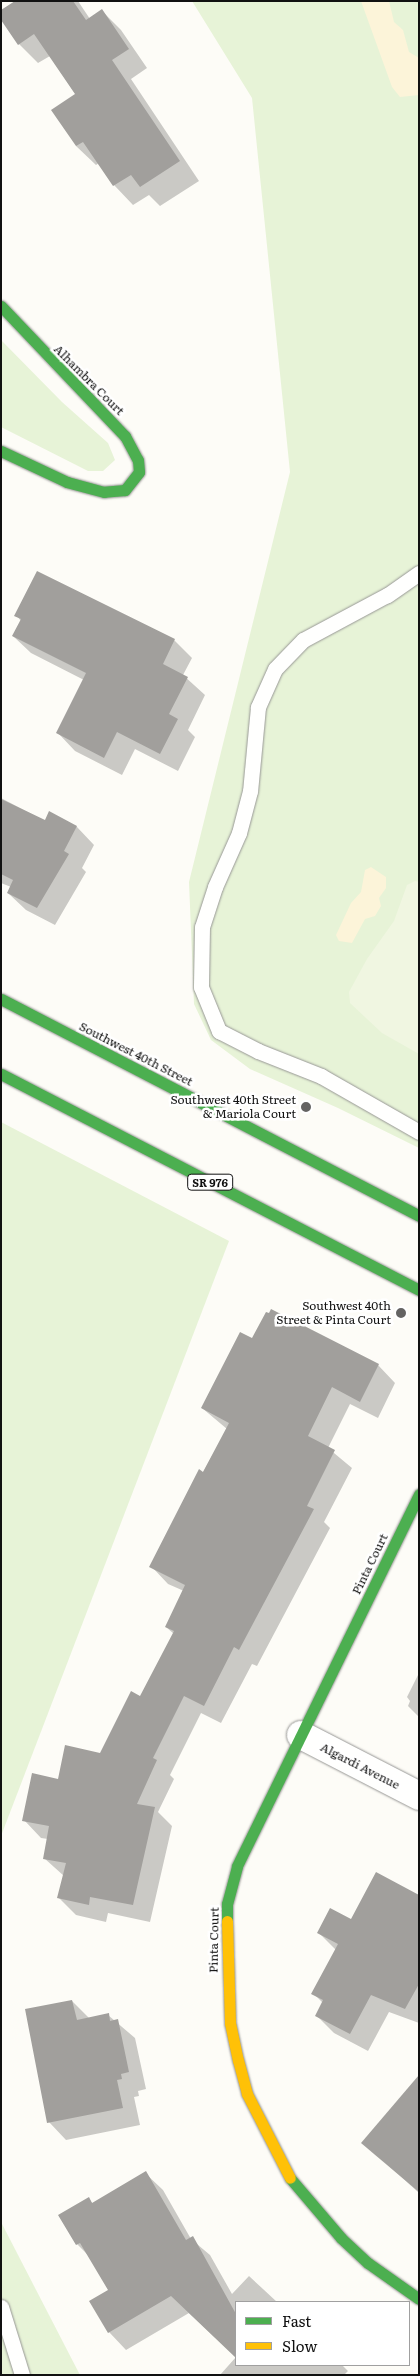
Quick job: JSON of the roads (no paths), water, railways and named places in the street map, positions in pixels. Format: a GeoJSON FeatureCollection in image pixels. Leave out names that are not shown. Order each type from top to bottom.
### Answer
{"type":"FeatureCollection","features":[{"type":"Feature","properties":{"kind":"street","name":"Alhambra Court"},"geometry":{"type":"LineString","coordinates":[[1,306],[125,436],[138,460],[136,480],[125,490],[117,492],[87,489],[1,451]]}},
{"type":"Feature","properties":{"kind":"street","name":"Southwest 40th Street"},"geometry":{"type":"LineString","coordinates":[[1,999],[419,1216]]}},
{"type":"Feature","properties":{"kind":"street","name":"SR 976"},"geometry":{"type":"LineString","coordinates":[[1,1074],[419,1290]]}},
{"type":"Feature","properties":{"kind":"street","name":"Pinta Court"},"geometry":{"type":"LineString","coordinates":[[419,1494],[237,1866],[227,1904],[227,1988],[232,2032],[250,2101],[296,2188],[341,2238],[368,2263],[419,2299]]}},
{"type":"Feature","properties":{"kind":"street","name":"Algardi Avenue"},"geometry":{"type":"LineString","coordinates":[[301,1735],[419,1796]]}},
{"type":"Feature","properties":{"kind":"lane"},"geometry":{"type":"LineString","coordinates":[[419,573],[387,595],[302,640],[275,668],[258,707],[250,791],[239,833],[215,887],[202,927],[201,987],[219,1031],[258,1052],[321,1076],[419,1132]]}},
{"type":"Feature","properties":{"kind":"lane"},"geometry":{"type":"LineString","coordinates":[[1,2307],[22,2375]]}},
{"type":"Feature","properties":{"kind":"place","name":"Southwest 40th Street & Mariola Court"},"geometry":{"type":"Point","coordinates":[306,1107]}},
{"type":"Feature","properties":{"kind":"place","name":"Southwest 40th Street & Pinta Court"},"geometry":{"type":"Point","coordinates":[401,1313]}}]}
